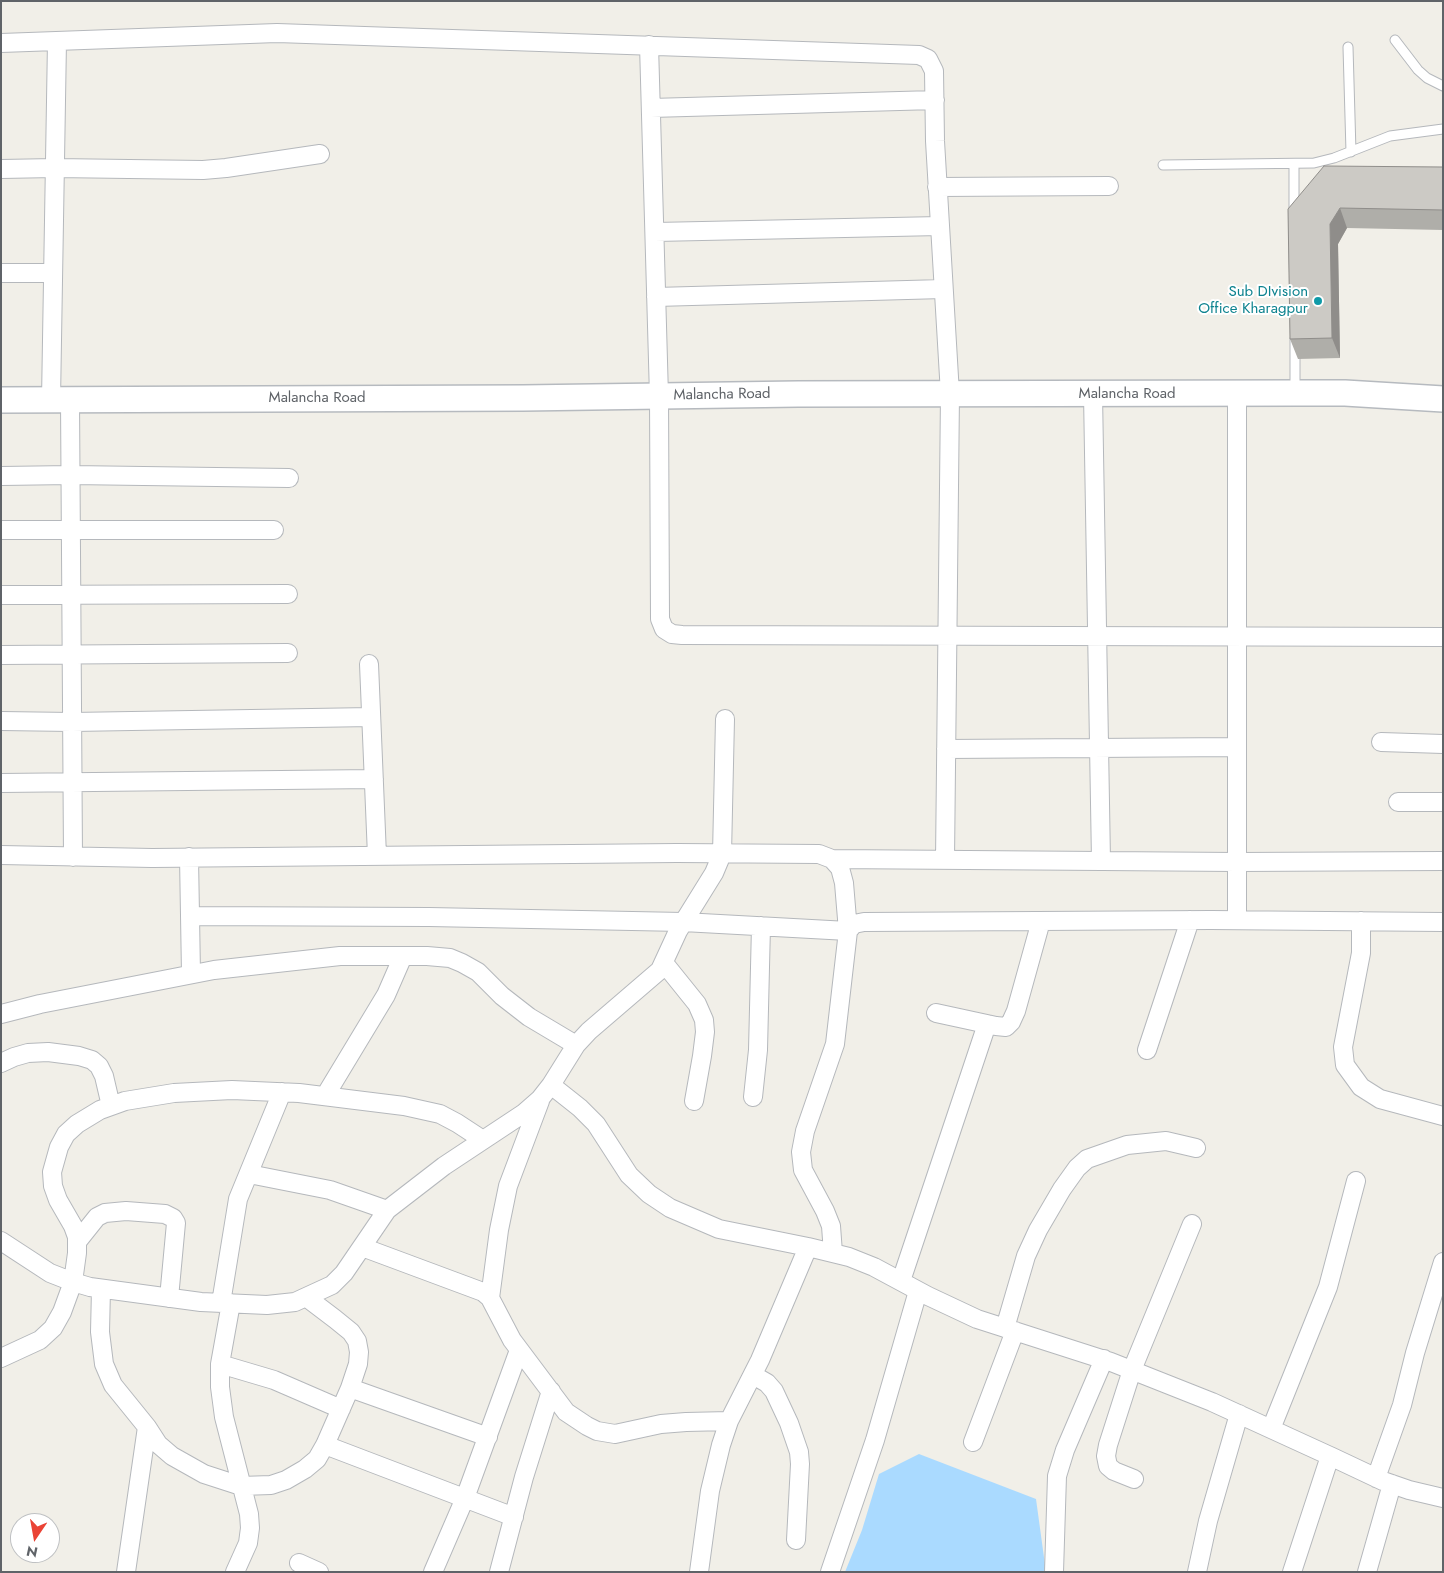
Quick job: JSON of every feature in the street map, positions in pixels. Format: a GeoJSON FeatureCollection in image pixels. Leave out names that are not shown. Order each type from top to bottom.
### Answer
{"type":"FeatureCollection","features":[{"type":"Feature","properties":{"kind":"main road","name":"Malancha Road"},"geometry":{"type":"LineString","coordinates":[[1,400],[1295,393],[1443,399]]}},
{"type":"Feature","properties":{"kind":"street"},"geometry":{"type":"LineString","coordinates":[[1,43],[276,33],[919,55],[928,59],[934,71],[943,289],[950,394],[945,860]]}},
{"type":"Feature","properties":{"kind":"street"},"geometry":{"type":"LineString","coordinates":[[57,41],[53,273],[60,400],[71,475],[73,856]]}},
{"type":"Feature","properties":{"kind":"street"},"geometry":{"type":"LineString","coordinates":[[649,45],[659,396],[660,619],[664,629],[672,634],[682,635],[1443,637]]}},
{"type":"Feature","properties":{"kind":"street"},"geometry":{"type":"LineString","coordinates":[[651,108],[934,100]]}},
{"type":"Feature","properties":{"kind":"street"},"geometry":{"type":"LineString","coordinates":[[1,169],[203,170],[320,154]]}},
{"type":"Feature","properties":{"kind":"street"},"geometry":{"type":"LineString","coordinates":[[938,187],[1109,186]]}},
{"type":"Feature","properties":{"kind":"street"},"geometry":{"type":"LineString","coordinates":[[654,232],[940,226]]}},
{"type":"Feature","properties":{"kind":"street"},"geometry":{"type":"LineString","coordinates":[[1,273],[53,273]]}},
{"type":"Feature","properties":{"kind":"street"},"geometry":{"type":"LineString","coordinates":[[656,297],[943,289]]}},
{"type":"Feature","properties":{"kind":"street"},"geometry":{"type":"LineString","coordinates":[[1093,394],[1101,861]]}},
{"type":"Feature","properties":{"kind":"street"},"geometry":{"type":"LineString","coordinates":[[1237,394],[1237,920]]}},
{"type":"Feature","properties":{"kind":"street"},"geometry":{"type":"LineString","coordinates":[[1,476],[289,478]]}},
{"type":"Feature","properties":{"kind":"street"},"geometry":{"type":"LineString","coordinates":[[1,530],[274,530]]}},
{"type":"Feature","properties":{"kind":"street"},"geometry":{"type":"LineString","coordinates":[[1,595],[288,594]]}},
{"type":"Feature","properties":{"kind":"street"},"geometry":{"type":"LineString","coordinates":[[1,655],[288,653]]}},
{"type":"Feature","properties":{"kind":"street"},"geometry":{"type":"LineString","coordinates":[[369,664],[377,856]]}},
{"type":"Feature","properties":{"kind":"street"},"geometry":{"type":"LineString","coordinates":[[1,721],[72,722],[371,717]]}},
{"type":"Feature","properties":{"kind":"street"},"geometry":{"type":"LineString","coordinates":[[1,1241],[50,1273],[73,1282],[101,1289],[169,1298],[267,1305],[295,1302],[332,1285],[344,1273],[387,1210],[444,1166],[524,1113],[540,1099],[552,1085],[576,1045],[589,1031],[660,970],[683,922],[714,873],[722,854],[725,719]]}},
{"type":"Feature","properties":{"kind":"street"},"geometry":{"type":"LineString","coordinates":[[1381,742],[1443,744]]}},
{"type":"Feature","properties":{"kind":"street"},"geometry":{"type":"LineString","coordinates":[[946,749],[1237,747]]}},
{"type":"Feature","properties":{"kind":"street"},"geometry":{"type":"LineString","coordinates":[[1,783],[374,779]]}},
{"type":"Feature","properties":{"kind":"street"},"geometry":{"type":"LineString","coordinates":[[1398,802],[1443,802]]}},
{"type":"Feature","properties":{"kind":"street"},"geometry":{"type":"LineString","coordinates":[[1,855],[188,858],[819,854],[832,859],[1237,862],[1443,861]]}},
{"type":"Feature","properties":{"kind":"street"},"geometry":{"type":"LineString","coordinates":[[188,858],[191,974]]}},
{"type":"Feature","properties":{"kind":"street"},"geometry":{"type":"LineString","coordinates":[[832,859],[840,868],[844,883],[848,931],[836,1044],[805,1132],[801,1152],[803,1170],[825,1211],[830,1226],[833,1253]]}},
{"type":"Feature","properties":{"kind":"street"},"geometry":{"type":"LineString","coordinates":[[190,916],[429,917],[683,922],[848,931]]}},
{"type":"Feature","properties":{"kind":"street"},"geometry":{"type":"LineString","coordinates":[[848,931],[854,924],[864,922],[1190,920],[1443,922]]}},
{"type":"Feature","properties":{"kind":"street"},"geometry":{"type":"LineString","coordinates":[[1147,1050],[1190,920]]}},
{"type":"Feature","properties":{"kind":"street"},"geometry":{"type":"LineString","coordinates":[[936,1013],[1006,1027],[1011,1022],[1016,1011],[1041,921]]}},
{"type":"Feature","properties":{"kind":"street"},"geometry":{"type":"LineString","coordinates":[[1360,921],[1361,953],[1343,1047],[1345,1065],[1361,1087],[1380,1099],[1443,1116]]}},
{"type":"Feature","properties":{"kind":"street"},"geometry":{"type":"LineString","coordinates":[[753,1097],[758,1050],[760,926]]}},
{"type":"Feature","properties":{"kind":"street"},"geometry":{"type":"LineString","coordinates":[[1,1014],[40,1004],[214,970],[340,956],[450,958],[478,972],[502,996],[529,1017],[576,1045]]}},
{"type":"Feature","properties":{"kind":"street"},"geometry":{"type":"LineString","coordinates":[[325,1096],[386,995],[403,956]]}},
{"type":"Feature","properties":{"kind":"street"},"geometry":{"type":"LineString","coordinates":[[664,963],[696,1004],[704,1020],[705,1032],[694,1101]]}},
{"type":"Feature","properties":{"kind":"street"},"geometry":{"type":"LineString","coordinates":[[901,1282],[987,1024]]}},
{"type":"Feature","properties":{"kind":"street"},"geometry":{"type":"LineString","coordinates":[[1,1063],[28,1053],[48,1052],[80,1056],[92,1060],[99,1066],[104,1076],[111,1106]]}},
{"type":"Feature","properties":{"kind":"street"},"geometry":{"type":"LineString","coordinates":[[552,1085],[596,1124],[629,1175],[650,1194],[670,1208],[719,1229],[849,1257],[977,1319],[1104,1359],[1212,1402],[1384,1481],[1443,1498]]}},
{"type":"Feature","properties":{"kind":"street"},"geometry":{"type":"LineString","coordinates":[[1,1358],[40,1340],[52,1328],[62,1312],[73,1282],[77,1242],[73,1226],[58,1200],[53,1186],[52,1172],[54,1159],[66,1134],[77,1124],[100,1110],[125,1101],[174,1092],[232,1090],[282,1092],[404,1106],[440,1114],[483,1140]]}},
{"type":"Feature","properties":{"kind":"street"},"geometry":{"type":"LineString","coordinates":[[235,1572],[248,1543],[249,1514],[224,1417],[220,1387],[220,1364],[238,1199],[282,1092]]}},
{"type":"Feature","properties":{"kind":"street"},"geometry":{"type":"LineString","coordinates":[[490,1298],[499,1230],[508,1186],[540,1099]]}},
{"type":"Feature","properties":{"kind":"street"},"geometry":{"type":"LineString","coordinates":[[973,1442],[1010,1330],[1026,1256],[1062,1189],[1077,1168],[1087,1159],[1127,1145],[1166,1141],[1196,1148]]}},
{"type":"Feature","properties":{"kind":"street"},"geometry":{"type":"LineString","coordinates":[[249,1174],[330,1190],[387,1210]]}},
{"type":"Feature","properties":{"kind":"street"},"geometry":{"type":"LineString","coordinates":[[1271,1429],[1328,1287],[1356,1182]]}},
{"type":"Feature","properties":{"kind":"street"},"geometry":{"type":"LineString","coordinates":[[77,1242],[97,1217],[106,1213],[126,1211],[165,1214],[173,1218],[176,1223],[169,1298]]}},
{"type":"Feature","properties":{"kind":"street"},"geometry":{"type":"LineString","coordinates":[[1134,1479],[1114,1471],[1108,1466],[1106,1456],[1132,1370],[1192,1224]]}},
{"type":"Feature","properties":{"kind":"street"},"geometry":{"type":"LineString","coordinates":[[699,1572],[710,1491],[721,1445],[808,1247]]}},
{"type":"Feature","properties":{"kind":"street"},"geometry":{"type":"LineString","coordinates":[[362,1248],[483,1292],[490,1298],[512,1340],[566,1412],[576,1420],[597,1431],[606,1433],[629,1432],[661,1424],[730,1421]]}},
{"type":"Feature","properties":{"kind":"street"},"geometry":{"type":"LineString","coordinates":[[1367,1572],[1384,1481],[1402,1405],[1415,1353],[1443,1262]]}},
{"type":"Feature","properties":{"kind":"street"},"geometry":{"type":"LineString","coordinates":[[101,1289],[100,1332],[104,1364],[113,1385],[147,1427],[158,1444],[179,1460],[204,1474],[241,1486],[271,1484],[286,1480],[305,1469],[316,1459],[326,1445],[350,1388],[358,1364],[359,1352],[357,1341],[351,1332],[306,1298]]}},
{"type":"Feature","properties":{"kind":"street"},"geometry":{"type":"LineString","coordinates":[[830,1572],[875,1440],[918,1290]]}},
{"type":"Feature","properties":{"kind":"street"},"geometry":{"type":"LineString","coordinates":[[433,1572],[465,1498],[519,1350]]}},
{"type":"Feature","properties":{"kind":"street"},"geometry":{"type":"LineString","coordinates":[[1054,1572],[1055,1491],[1057,1476],[1065,1450],[1104,1359]]}},
{"type":"Feature","properties":{"kind":"street"},"geometry":{"type":"LineString","coordinates":[[220,1364],[274,1380],[341,1409]]}},
{"type":"Feature","properties":{"kind":"street"},"geometry":{"type":"LineString","coordinates":[[753,1375],[767,1383],[774,1391],[789,1423],[799,1452],[796,1540]]}},
{"type":"Feature","properties":{"kind":"street"},"geometry":{"type":"LineString","coordinates":[[350,1388],[488,1437]]}},
{"type":"Feature","properties":{"kind":"street"},"geometry":{"type":"LineString","coordinates":[[499,1572],[524,1477],[551,1391]]}},
{"type":"Feature","properties":{"kind":"street"},"geometry":{"type":"LineString","coordinates":[[1197,1572],[1208,1521],[1239,1414]]}},
{"type":"Feature","properties":{"kind":"street"},"geometry":{"type":"LineString","coordinates":[[126,1572],[147,1427]]}},
{"type":"Feature","properties":{"kind":"street"},"geometry":{"type":"LineString","coordinates":[[326,1445],[514,1517]]}},
{"type":"Feature","properties":{"kind":"street"},"geometry":{"type":"LineString","coordinates":[[1292,1572],[1330,1456]]}},
{"type":"Feature","properties":{"kind":"street"},"geometry":{"type":"LineString","coordinates":[[299,1563],[319,1572]]}},
{"type":"Feature","properties":{"kind":"lane"},"geometry":{"type":"LineString","coordinates":[[1395,40],[1418,70],[1427,78],[1443,86]]}},
{"type":"Feature","properties":{"kind":"lane"},"geometry":{"type":"LineString","coordinates":[[1348,47],[1351,152]]}},
{"type":"Feature","properties":{"kind":"lane"},"geometry":{"type":"LineString","coordinates":[[1162,165],[1314,163],[1351,152],[1390,136],[1443,129]]}},
{"type":"Feature","properties":{"kind":"lane"},"geometry":{"type":"LineString","coordinates":[[1294,164],[1294,224]]}},
{"type":"Feature","properties":{"kind":"lane"},"geometry":{"type":"LineString","coordinates":[[1295,334],[1295,393]]}},
{"type":"Feature","properties":{"kind":"water"},"geometry":{"type":"Polygon","coordinates":[[[919,1454],[1036,1499],[1046,1572],[845,1572],[862,1530],[879,1474],[919,1454]]]}},
{"type":"Feature","properties":{"kind":"building","name":"Sub DIvision Office Kharagpur"},"geometry":{"type":"Polygon","coordinates":[[[1324,166],[1443,167],[1443,210],[1340,208],[1330,224],[1332,338],[1290,339],[1288,209],[1324,166]]]}},
{"type":"Feature","properties":{"kind":"place","name":"Sub DIvision Office Kharagpur"},"geometry":{"type":"Point","coordinates":[1318,301]}}]}
